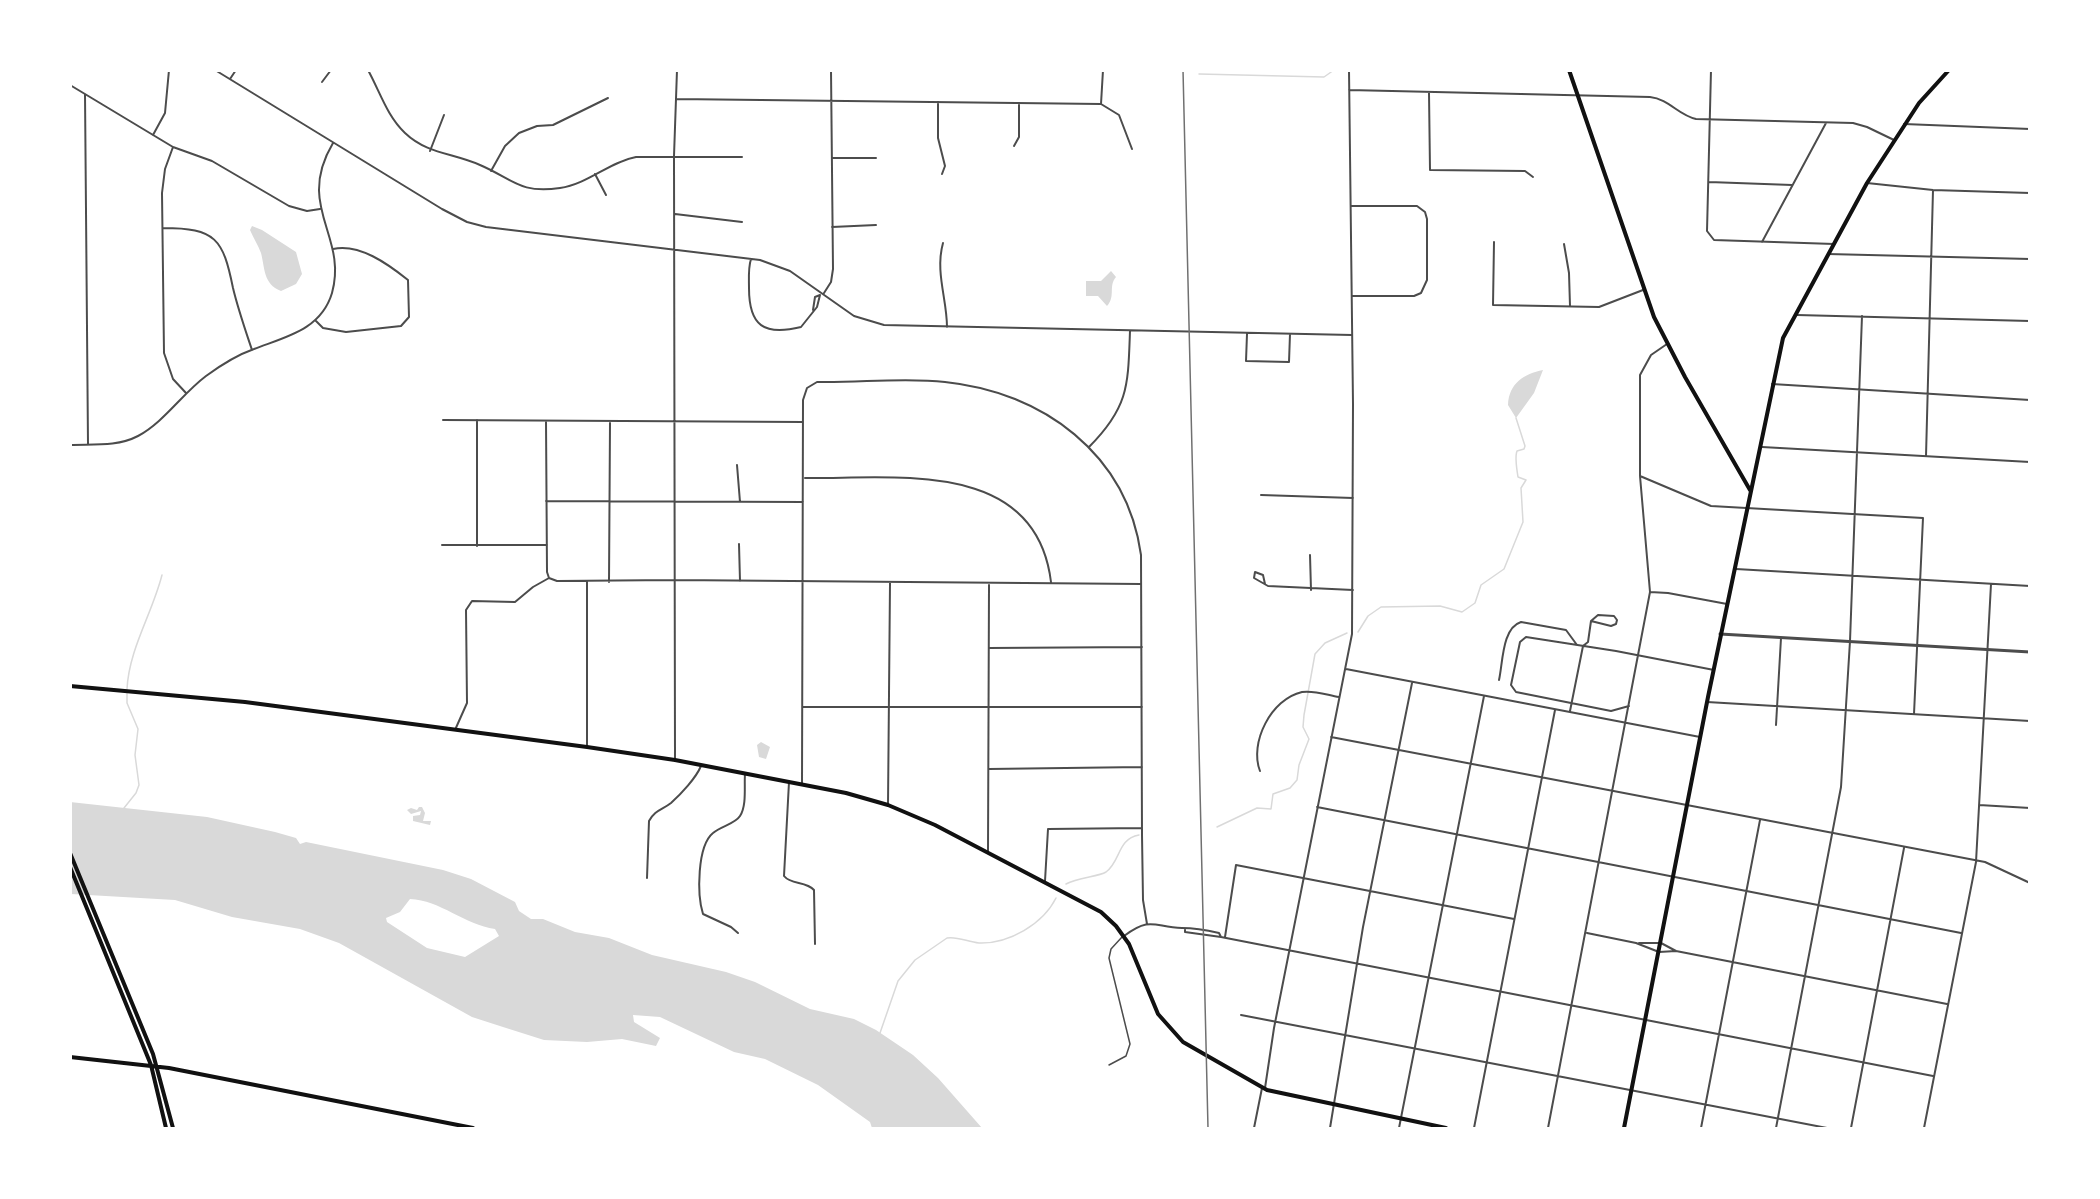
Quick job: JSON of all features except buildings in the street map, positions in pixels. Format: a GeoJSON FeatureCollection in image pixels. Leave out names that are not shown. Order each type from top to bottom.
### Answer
{"type":"FeatureCollection","features":[{"type":"Feature","properties":{"kind":"main road"},"geometry":{"type":"LineString","coordinates":[[1569,70],[1643,290],[1667,344],[1750,490]]}},
{"type":"Feature","properties":{"kind":"main road"},"geometry":{"type":"LineString","coordinates":[[1624,1128],[1720,634],[1783,338],[1866,183],[1919,103],[1949,70]]}},
{"type":"Feature","properties":{"kind":"main road"},"geometry":{"type":"LineString","coordinates":[[70,686],[245,702],[587,747],[675,760],[802,784],[888,805],[988,852],[1101,912],[1124,936],[1143,973],[1154,1007],[1174,1034],[1262,1088],[1446,1128]]}},
{"type":"Feature","properties":{"kind":"main road"},"geometry":{"type":"LineString","coordinates":[[70,853],[154,1065],[173,1128]]}},
{"type":"Feature","properties":{"kind":"main road"},"geometry":{"type":"LineString","coordinates":[[70,867],[127,998]]}},
{"type":"Feature","properties":{"kind":"main road"},"geometry":{"type":"LineString","coordinates":[[70,1057],[154,1065],[473,1128]]}},
{"type":"Feature","properties":{"kind":"main road"},"geometry":{"type":"LineString","coordinates":[[154,1065],[166,1128]]}},
{"type":"Feature","properties":{"kind":"street"},"geometry":{"type":"LineString","coordinates":[[153,135],[165,113],[169,70]]}},
{"type":"Feature","properties":{"kind":"street"},"geometry":{"type":"LineString","coordinates":[[215,70],[467,222],[751,259],[790,271],[854,315],[884,325],[1352,335]]}},
{"type":"Feature","properties":{"kind":"street"},"geometry":{"type":"LineString","coordinates":[[230,79],[236,70]]}},
{"type":"Feature","properties":{"kind":"street"},"geometry":{"type":"LineString","coordinates":[[322,82],[331,70]]}},
{"type":"Feature","properties":{"kind":"street"},"geometry":{"type":"LineString","coordinates":[[368,70],[397,125],[430,151],[471,162],[516,186],[540,190],[563,188],[620,160],[674,156],[742,157]]}},
{"type":"Feature","properties":{"kind":"street"},"geometry":{"type":"LineString","coordinates":[[675,760],[674,156],[677,70]]}},
{"type":"Feature","properties":{"kind":"street"},"geometry":{"type":"LineString","coordinates":[[823,294],[831,282],[833,269],[831,70]]}},
{"type":"Feature","properties":{"kind":"street"},"geometry":{"type":"LineString","coordinates":[[1101,104],[1103,70]]}},
{"type":"Feature","properties":{"kind":"street"},"geometry":{"type":"LineString","coordinates":[[1254,1128],[1352,634],[1349,70]]}},
{"type":"Feature","properties":{"kind":"street"},"geometry":{"type":"LineString","coordinates":[[1711,70],[1707,231],[1709,237],[1714,240],[1833,244]]}},
{"type":"Feature","properties":{"kind":"street"},"geometry":{"type":"LineString","coordinates":[[70,85],[173,147],[212,161],[290,206],[307,211],[320,209]]}},
{"type":"Feature","properties":{"kind":"street"},"geometry":{"type":"LineString","coordinates":[[1349,90],[1654,98],[1665,101],[1690,118],[1710,121],[1860,124],[1894,140]]}},
{"type":"Feature","properties":{"kind":"street"},"geometry":{"type":"LineString","coordinates":[[1429,93],[1431,170],[1525,171],[1533,177]]}},
{"type":"Feature","properties":{"kind":"street"},"geometry":{"type":"LineString","coordinates":[[85,94],[88,444]]}},
{"type":"Feature","properties":{"kind":"street"},"geometry":{"type":"LineString","coordinates":[[491,171],[505,146],[519,133],[537,126],[553,125],[608,98]]}},
{"type":"Feature","properties":{"kind":"street"},"geometry":{"type":"LineString","coordinates":[[675,99],[831,99],[1101,104],[1119,115],[1132,149]]}},
{"type":"Feature","properties":{"kind":"street"},"geometry":{"type":"LineString","coordinates":[[938,102],[938,138],[945,165],[942,174]]}},
{"type":"Feature","properties":{"kind":"street"},"geometry":{"type":"LineString","coordinates":[[1014,146],[1019,137],[1019,103]]}},
{"type":"Feature","properties":{"kind":"street"},"geometry":{"type":"LineString","coordinates":[[430,151],[444,115]]}},
{"type":"Feature","properties":{"kind":"street"},"geometry":{"type":"LineString","coordinates":[[1762,242],[1826,123]]}},
{"type":"Feature","properties":{"kind":"street"},"geometry":{"type":"LineString","coordinates":[[1905,124],[2030,129]]}},
{"type":"Feature","properties":{"kind":"street"},"geometry":{"type":"LineString","coordinates":[[70,445],[117,443],[137,437],[156,423],[186,393],[229,361],[299,332],[315,320],[331,296],[335,278],[333,249],[320,209],[320,174],[333,142]]}},
{"type":"Feature","properties":{"kind":"street"},"geometry":{"type":"LineString","coordinates":[[173,147],[163,181],[164,353],[173,379],[186,393]]}},
{"type":"Feature","properties":{"kind":"street"},"geometry":{"type":"LineString","coordinates":[[832,158],[876,158]]}},
{"type":"Feature","properties":{"kind":"street"},"geometry":{"type":"LineString","coordinates":[[595,174],[606,195]]}},
{"type":"Feature","properties":{"kind":"street"},"geometry":{"type":"LineString","coordinates":[[1709,182],[1792,185]]}},
{"type":"Feature","properties":{"kind":"street"},"geometry":{"type":"LineString","coordinates":[[1866,183],[1934,190],[2030,193]]}},
{"type":"Feature","properties":{"kind":"street"},"geometry":{"type":"LineString","coordinates":[[1926,456],[1934,190]]}},
{"type":"Feature","properties":{"kind":"street"},"geometry":{"type":"LineString","coordinates":[[1351,206],[1417,206],[1425,212],[1427,219],[1427,280],[1421,293],[1414,296],[1352,296]]}},
{"type":"Feature","properties":{"kind":"street"},"geometry":{"type":"LineString","coordinates":[[675,214],[742,222]]}},
{"type":"Feature","properties":{"kind":"street"},"geometry":{"type":"LineString","coordinates":[[832,227],[876,225]]}},
{"type":"Feature","properties":{"kind":"street"},"geometry":{"type":"LineString","coordinates":[[163,228],[201,231],[219,244],[229,264],[240,315],[252,350]]}},
{"type":"Feature","properties":{"kind":"street"},"geometry":{"type":"LineString","coordinates":[[1494,242],[1493,305],[1599,307],[1643,290]]}},
{"type":"Feature","properties":{"kind":"street"},"geometry":{"type":"LineString","coordinates":[[943,243],[939,274],[947,308],[947,327]]}},
{"type":"Feature","properties":{"kind":"street"},"geometry":{"type":"LineString","coordinates":[[1564,244],[1569,273],[1570,306]]}},
{"type":"Feature","properties":{"kind":"street"},"geometry":{"type":"LineString","coordinates":[[315,320],[323,328],[346,332],[401,326],[410,317],[408,280],[362,251],[352,247],[333,249]]}},
{"type":"Feature","properties":{"kind":"street"},"geometry":{"type":"LineString","coordinates":[[1828,254],[2030,259]]}},
{"type":"Feature","properties":{"kind":"street"},"geometry":{"type":"LineString","coordinates":[[751,259],[749,309],[760,326],[772,329],[801,327],[809,320],[813,310]]}},
{"type":"Feature","properties":{"kind":"street"},"geometry":{"type":"LineString","coordinates":[[1794,315],[2030,321]]}},
{"type":"Feature","properties":{"kind":"street"},"geometry":{"type":"LineString","coordinates":[[1776,1128],[1841,787],[1850,641],[1862,316]]}},
{"type":"Feature","properties":{"kind":"street"},"geometry":{"type":"LineString","coordinates":[[1089,447],[1107,429],[1121,405],[1128,380],[1130,331]]}},
{"type":"Feature","properties":{"kind":"street"},"geometry":{"type":"LineString","coordinates":[[1247,333],[1246,361],[1289,362],[1290,334]]}},
{"type":"Feature","properties":{"kind":"street"},"geometry":{"type":"LineString","coordinates":[[1548,1128],[1587,933],[1650,592],[1640,476],[1640,375],[1651,355],[1667,344]]}},
{"type":"Feature","properties":{"kind":"street"},"geometry":{"type":"LineString","coordinates":[[802,784],[803,422],[807,388],[817,382],[942,381],[978,387],[1006,395],[1049,415],[1089,447],[1113,475],[1130,507],[1138,539],[1141,584],[1143,900],[1147,924]]}},
{"type":"Feature","properties":{"kind":"street"},"geometry":{"type":"LineString","coordinates":[[1772,384],[2030,400]]}},
{"type":"Feature","properties":{"kind":"street"},"geometry":{"type":"LineString","coordinates":[[443,420],[803,422]]}},
{"type":"Feature","properties":{"kind":"street"},"geometry":{"type":"LineString","coordinates":[[477,420],[477,546]]}},
{"type":"Feature","properties":{"kind":"street"},"geometry":{"type":"LineString","coordinates":[[546,421],[547,572],[549,578]]}},
{"type":"Feature","properties":{"kind":"street"},"geometry":{"type":"LineString","coordinates":[[609,582],[610,422]]}},
{"type":"Feature","properties":{"kind":"street"},"geometry":{"type":"LineString","coordinates":[[1759,447],[2030,462]]}},
{"type":"Feature","properties":{"kind":"street"},"geometry":{"type":"LineString","coordinates":[[737,465],[740,502]]}},
{"type":"Feature","properties":{"kind":"street"},"geometry":{"type":"LineString","coordinates":[[1640,476],[1711,506],[1923,518],[1914,714]]}},
{"type":"Feature","properties":{"kind":"street"},"geometry":{"type":"LineString","coordinates":[[804,478],[944,480],[978,489],[1011,507],[1025,521],[1045,553],[1051,582]]}},
{"type":"Feature","properties":{"kind":"street"},"geometry":{"type":"LineString","coordinates":[[1261,495],[1353,498]]}},
{"type":"Feature","properties":{"kind":"street"},"geometry":{"type":"LineString","coordinates":[[546,501],[803,502]]}},
{"type":"Feature","properties":{"kind":"street"},"geometry":{"type":"LineString","coordinates":[[739,544],[740,581]]}},
{"type":"Feature","properties":{"kind":"street"},"geometry":{"type":"LineString","coordinates":[[442,546],[547,545]]}},
{"type":"Feature","properties":{"kind":"street"},"geometry":{"type":"LineString","coordinates":[[1310,555],[1311,590]]}},
{"type":"Feature","properties":{"kind":"street"},"geometry":{"type":"LineString","coordinates":[[1735,569],[2030,586]]}},
{"type":"Feature","properties":{"kind":"street"},"geometry":{"type":"LineString","coordinates":[[1265,584],[1261,573],[1255,572],[1254,578],[1265,584],[1311,590],[1353,590]]}},
{"type":"Feature","properties":{"kind":"street"},"geometry":{"type":"LineString","coordinates":[[455,730],[467,703],[466,610],[472,601],[515,602],[533,587],[549,578],[557,581],[587,582],[675,580],[1141,584]]}},
{"type":"Feature","properties":{"kind":"street"},"geometry":{"type":"LineString","coordinates":[[587,582],[587,747]]}},
{"type":"Feature","properties":{"kind":"street"},"geometry":{"type":"LineString","coordinates":[[888,805],[890,582]]}},
{"type":"Feature","properties":{"kind":"street"},"geometry":{"type":"LineString","coordinates":[[988,852],[989,583]]}},
{"type":"Feature","properties":{"kind":"street"},"geometry":{"type":"LineString","coordinates":[[1924,1128],[1976,862],[1991,584]]}},
{"type":"Feature","properties":{"kind":"street"},"geometry":{"type":"LineString","coordinates":[[1650,592],[1668,592],[1727,604]]}},
{"type":"Feature","properties":{"kind":"street"},"geometry":{"type":"LineString","coordinates":[[1570,712],[1583,646],[1588,642],[1591,621],[1593,616],[1614,616],[1617,620],[1616,624],[1611,626],[1591,621]]}},
{"type":"Feature","properties":{"kind":"street"},"geometry":{"type":"LineString","coordinates":[[1499,680],[1508,632],[1516,623],[1566,630],[1576,645]]}},
{"type":"Feature","properties":{"kind":"street"},"geometry":{"type":"LineString","coordinates":[[1720,634],[2030,652]]}},
{"type":"Feature","properties":{"kind":"street"},"geometry":{"type":"LineString","coordinates":[[1776,725],[1781,638]]}},
{"type":"Feature","properties":{"kind":"street"},"geometry":{"type":"LineString","coordinates":[[1629,706],[1611,711],[1516,692],[1511,686],[1523,639],[1639,655],[1714,670]]}},
{"type":"Feature","properties":{"kind":"street"},"geometry":{"type":"LineString","coordinates":[[989,648],[1142,647]]}},
{"type":"Feature","properties":{"kind":"street"},"geometry":{"type":"LineString","coordinates":[[1345,669],[1700,737]]}},
{"type":"Feature","properties":{"kind":"street"},"geometry":{"type":"LineString","coordinates":[[1330,1128],[1357,964],[1412,682]]}},
{"type":"Feature","properties":{"kind":"street"},"geometry":{"type":"LineString","coordinates":[[1260,771],[1256,751],[1266,724],[1277,707],[1298,693],[1311,691],[1339,697]]}},
{"type":"Feature","properties":{"kind":"street"},"geometry":{"type":"LineString","coordinates":[[1399,1128],[1484,696]]}},
{"type":"Feature","properties":{"kind":"street"},"geometry":{"type":"LineString","coordinates":[[1707,702],[2030,721]]}},
{"type":"Feature","properties":{"kind":"street"},"geometry":{"type":"LineString","coordinates":[[803,707],[1142,707]]}},
{"type":"Feature","properties":{"kind":"street"},"geometry":{"type":"LineString","coordinates":[[1474,1128],[1555,710]]}},
{"type":"Feature","properties":{"kind":"street"},"geometry":{"type":"LineString","coordinates":[[1331,737],[1988,863],[2030,883]]}},
{"type":"Feature","properties":{"kind":"street"},"geometry":{"type":"LineString","coordinates":[[647,878],[649,820],[654,812],[678,796],[696,776],[701,765]]}},
{"type":"Feature","properties":{"kind":"street"},"geometry":{"type":"LineString","coordinates":[[989,769],[1142,767]]}},
{"type":"Feature","properties":{"kind":"street"},"geometry":{"type":"LineString","coordinates":[[738,933],[731,927],[703,914],[698,888],[700,870],[710,836],[720,827],[738,819],[743,811],[744,774]]}},
{"type":"Feature","properties":{"kind":"street"},"geometry":{"type":"LineString","coordinates":[[789,782],[784,876],[789,880],[809,885],[814,890],[815,944]]}},
{"type":"Feature","properties":{"kind":"street"},"geometry":{"type":"LineString","coordinates":[[1979,805],[2030,808]]}},
{"type":"Feature","properties":{"kind":"street"},"geometry":{"type":"LineString","coordinates":[[1317,807],[1961,933]]}},
{"type":"Feature","properties":{"kind":"street"},"geometry":{"type":"LineString","coordinates":[[1701,1128],[1760,820]]}},
{"type":"Feature","properties":{"kind":"street"},"geometry":{"type":"LineString","coordinates":[[1045,881],[1048,829],[1142,828]]}},
{"type":"Feature","properties":{"kind":"street"},"geometry":{"type":"LineString","coordinates":[[1851,1128],[1904,848]]}},
{"type":"Feature","properties":{"kind":"street"},"geometry":{"type":"LineString","coordinates":[[1223,937],[1236,865],[1514,920]]}},
{"type":"Feature","properties":{"kind":"street"},"geometry":{"type":"LineString","coordinates":[[1124,936],[1147,924],[1158,923],[1185,929],[1185,932],[1223,937],[1933,1076]]}},
{"type":"Feature","properties":{"kind":"street"},"geometry":{"type":"LineString","coordinates":[[1185,929],[1188,926],[1194,927],[1219,933],[1223,937]]}},
{"type":"Feature","properties":{"kind":"street"},"geometry":{"type":"LineString","coordinates":[[1587,933],[1636,943],[1659,952],[1676,951],[1947,1004]]}},
{"type":"Feature","properties":{"kind":"street"},"geometry":{"type":"LineString","coordinates":[[1636,943],[1661,943],[1676,951]]}},
{"type":"Feature","properties":{"kind":"street"},"geometry":{"type":"LineString","coordinates":[[1241,1015],[1827,1128]]}},
{"type":"Feature","properties":{"kind":"street"},"geometry":{"type":"LineString","coordinates":[[1262,1088],[1265,1080]]}},
{"type":"Feature","properties":{"kind":"lane"},"geometry":{"type":"LineString","coordinates":[[1109,1065],[1126,1056],[1130,1044],[1109,958],[1111,948],[1124,936]]}},
{"type":"Feature","properties":{"kind":"shaded area"},"geometry":{"type":"Polygon","coordinates":[[[252,226],[296,252],[302,274],[296,284],[281,291],[271,284],[266,275],[261,253],[250,230],[252,226]]]}},
{"type":"Feature","properties":{"kind":"shaded area"},"geometry":{"type":"Polygon","coordinates":[[[1111,271],[1116,277],[1107,306],[1098,296],[1086,296],[1086,281],[1101,281],[1111,271]]]}},
{"type":"Feature","properties":{"kind":"shaded area"},"geometry":{"type":"Polygon","coordinates":[[[1543,370],[1534,393],[1516,418],[1508,405],[1511,391],[1524,377],[1543,370]]]}},
{"type":"Feature","properties":{"kind":"shaded area"},"geometry":{"type":"Polygon","coordinates":[[[761,742],[770,747],[766,759],[759,757],[757,745],[761,742]]]}},
{"type":"Feature","properties":{"kind":"shaded area"},"geometry":{"type":"Polygon","coordinates":[[[70,802],[207,817],[296,838],[300,844],[306,842],[443,870],[471,879],[515,902],[519,911],[531,919],[543,919],[575,932],[609,938],[652,955],[726,972],[755,982],[810,1009],[854,1019],[876,1030],[913,1055],[938,1078],[982,1128],[872,1128],[870,1122],[818,1085],[765,1059],[734,1052],[660,1017],[633,1015],[634,1022],[660,1038],[656,1046],[622,1039],[587,1042],[544,1040],[472,1017],[339,943],[300,929],[232,917],[175,900],[71,894],[70,802]],[[410,899],[400,912],[386,918],[387,922],[427,948],[465,957],[499,936],[495,929],[473,923],[421,900],[410,899]]]}},
{"type":"Feature","properties":{"kind":"shaded area"},"geometry":{"type":"Polygon","coordinates":[[[422,807],[425,813],[423,821],[431,821],[430,825],[413,821],[413,816],[420,815],[421,811],[411,814],[407,810],[411,808],[417,810],[422,807]]]}},
{"type":"Feature","properties":{"kind":"waterway"},"geometry":{"type":"LineString","coordinates":[[1199,74],[1324,77],[1334,70]]}},
{"type":"Feature","properties":{"kind":"waterway"},"geometry":{"type":"LineString","coordinates":[[1358,632],[1368,616],[1381,607],[1440,606],[1462,612],[1475,603],[1481,585],[1504,569],[1523,522],[1521,488],[1526,480],[1518,477],[1516,456],[1517,451],[1524,449],[1525,446],[1516,418]]}},
{"type":"Feature","properties":{"kind":"waterway"},"geometry":{"type":"LineString","coordinates":[[127,689],[136,646],[162,575]]}},
{"type":"Feature","properties":{"kind":"waterway"},"geometry":{"type":"LineString","coordinates":[[1217,827],[1257,808],[1271,809],[1273,794],[1290,788],[1297,780],[1299,765],[1309,739],[1303,727],[1315,654],[1325,643],[1347,633]]}},
{"type":"Feature","properties":{"kind":"waterway"},"geometry":{"type":"LineString","coordinates":[[124,808],[136,793],[139,785],[135,755],[138,729],[127,703],[127,693]]}},
{"type":"Feature","properties":{"kind":"waterway"},"geometry":{"type":"LineString","coordinates":[[1066,884],[1106,872],[1127,841],[1139,835]]}},
{"type":"Feature","properties":{"kind":"waterway"},"geometry":{"type":"LineString","coordinates":[[880,1033],[898,981],[915,960],[947,938],[979,943],[1013,936],[1034,924],[1056,898]]}},
{"type":"Feature","properties":{"kind":"railway"},"geometry":{"type":"LineString","coordinates":[[1183,70],[1208,1128]]}}]}
